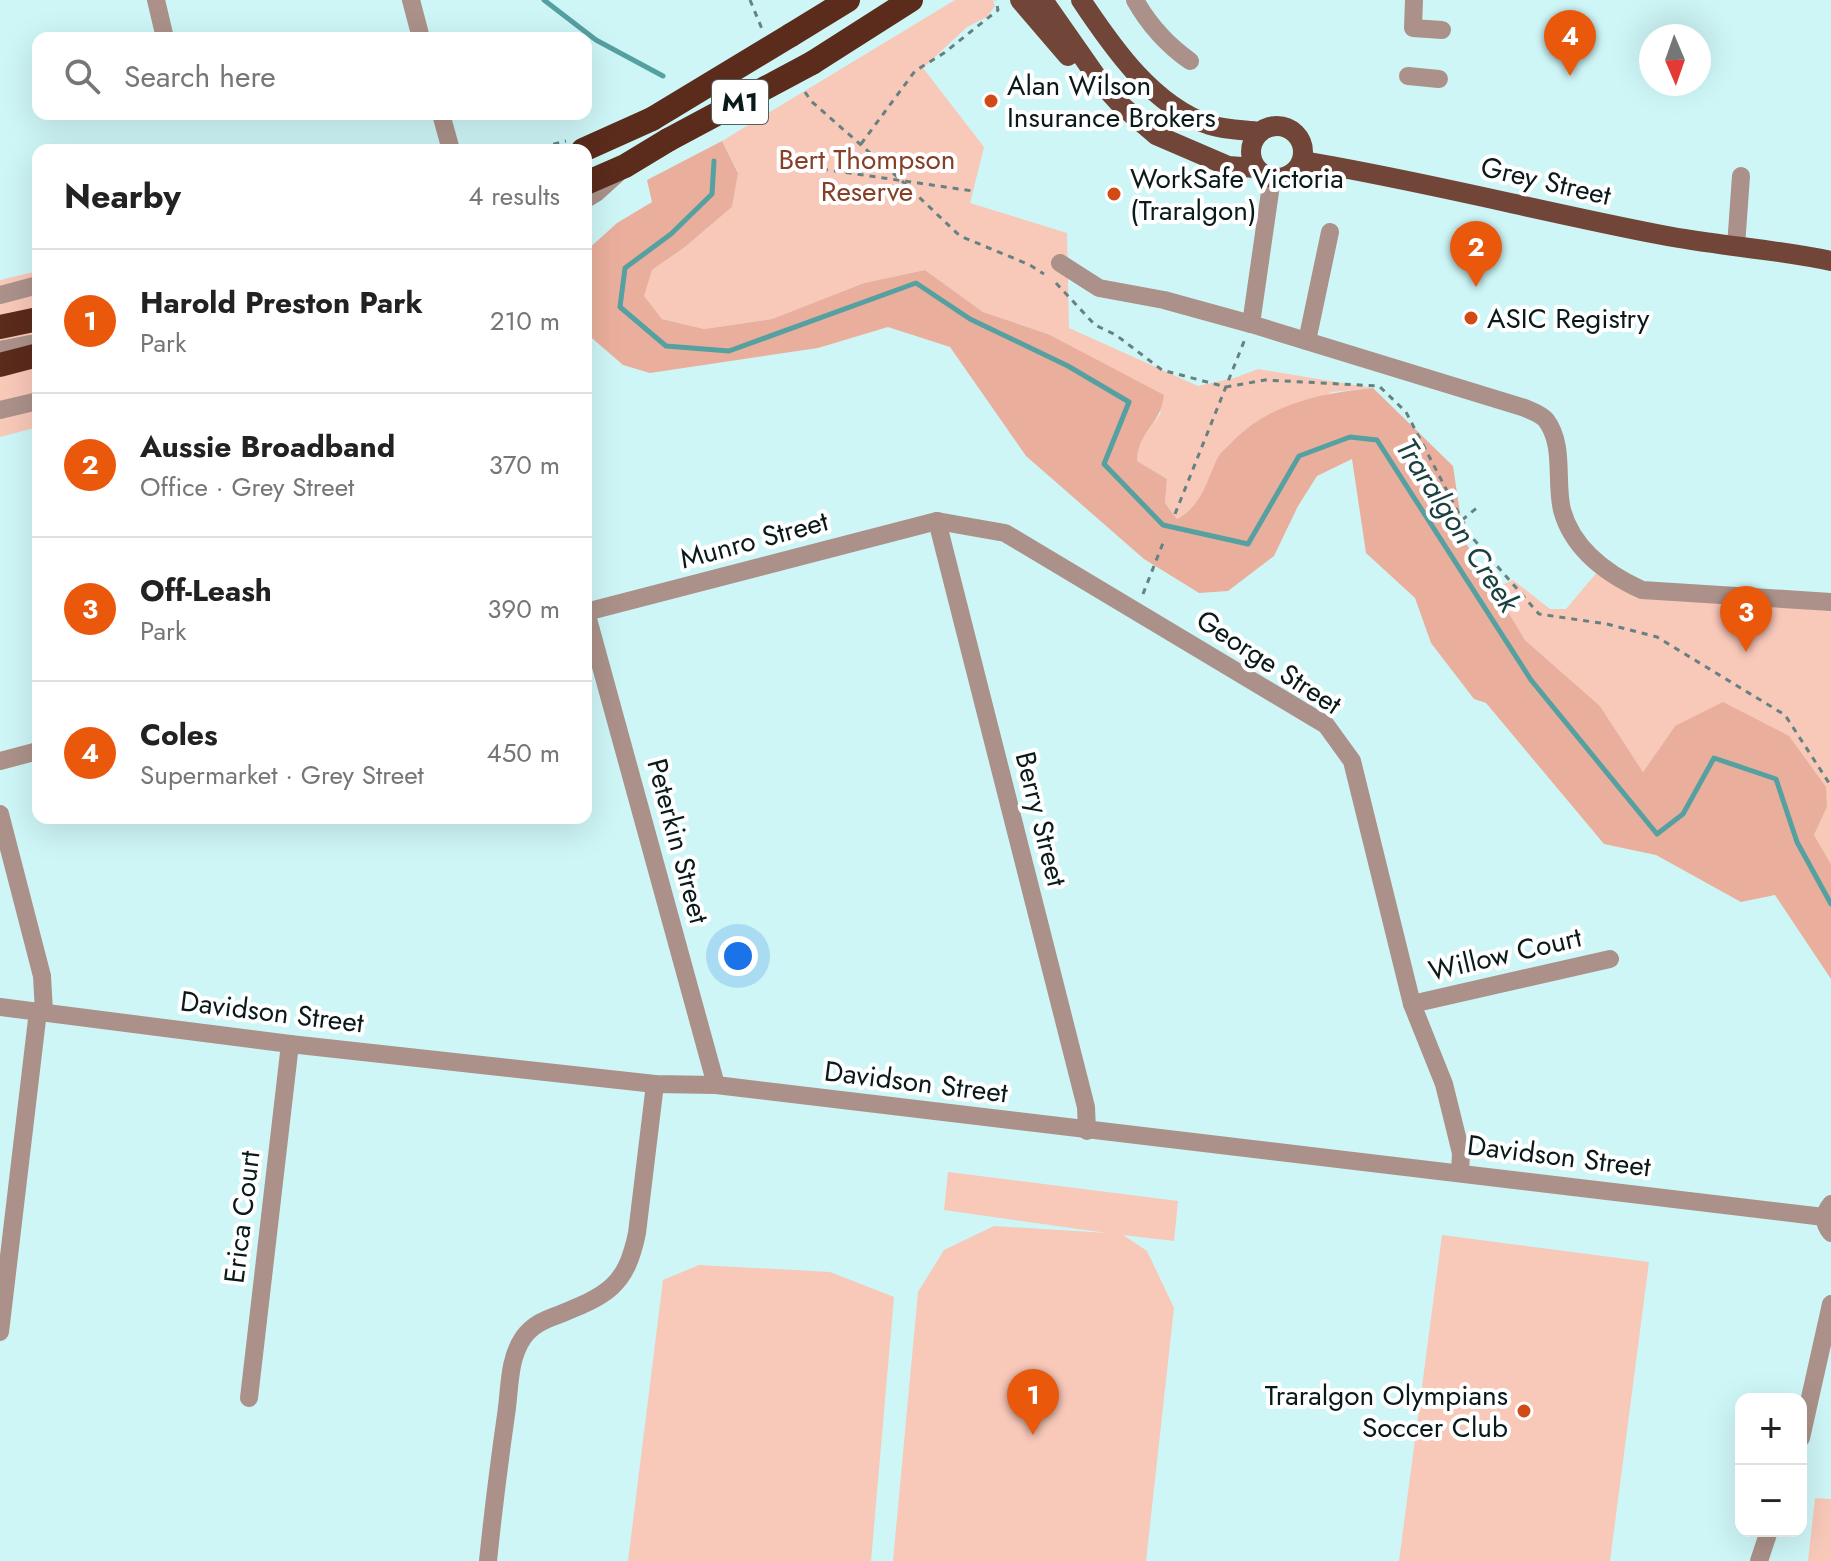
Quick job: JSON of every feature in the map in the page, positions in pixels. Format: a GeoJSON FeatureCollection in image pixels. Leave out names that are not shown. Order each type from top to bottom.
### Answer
{"type":"FeatureCollection","features":[{"type":"Feature","properties":{"kind":"highway","name":"M1"},"geometry":{"type":"LineString","coordinates":[[592,146],[652,119],[779,36],[848,0]]}},
{"type":"Feature","properties":{"kind":"highway","name":"M1"},"geometry":{"type":"LineString","coordinates":[[592,180],[625,166],[812,63],[911,0]]}},
{"type":"Feature","properties":{"kind":"highway"},"geometry":{"type":"LineString","coordinates":[[0,327],[32,320]]}},
{"type":"Feature","properties":{"kind":"highway"},"geometry":{"type":"LineString","coordinates":[[0,365],[32,357]]}},
{"type":"Feature","properties":{"kind":"main road"},"geometry":{"type":"LineString","coordinates":[[1020,0],[1089,80],[1101,83]]}},
{"type":"Feature","properties":{"kind":"main road"},"geometry":{"type":"LineString","coordinates":[[1043,0],[1101,83],[1156,135],[1228,166],[1264,173],[1289,176],[1303,161],[1304,147],[1290,129],[1271,126],[1260,132],[1252,143],[1250,153],[1264,173]]}},
{"type":"Feature","properties":{"kind":"main road"},"geometry":{"type":"LineString","coordinates":[[1081,0],[1105,36],[1143,81],[1188,116],[1213,126],[1260,132]]}},
{"type":"Feature","properties":{"kind":"main road"},"geometry":{"type":"LineString","coordinates":[[1091,0],[1119,39],[1143,81]]}},
{"type":"Feature","properties":{"kind":"main road"},"geometry":{"type":"LineString","coordinates":[[1121,105],[1143,81]]}},
{"type":"Feature","properties":{"kind":"main road","name":"Grey Street"},"geometry":{"type":"LineString","coordinates":[[1303,161],[1398,176],[1664,235],[1778,250],[1831,261]]}},
{"type":"Feature","properties":{"kind":"main road","name":"Grey Street"},"geometry":{"type":"LineString","coordinates":[[1778,250],[1831,247]]}},
{"type":"Feature","properties":{"kind":"street"},"geometry":{"type":"LineString","coordinates":[[156,0],[164,32]]}},
{"type":"Feature","properties":{"kind":"street"},"geometry":{"type":"LineString","coordinates":[[411,0],[419,32]]}},
{"type":"Feature","properties":{"kind":"street"},"geometry":{"type":"LineString","coordinates":[[1135,0],[1147,21],[1190,61]]}},
{"type":"Feature","properties":{"kind":"street"},"geometry":{"type":"LineString","coordinates":[[1414,0],[1413,28],[1442,30]]}},
{"type":"Feature","properties":{"kind":"street"},"geometry":{"type":"LineString","coordinates":[[1408,76],[1439,79]]}},
{"type":"Feature","properties":{"kind":"street"},"geometry":{"type":"LineString","coordinates":[[443,120],[449,144]]}},
{"type":"Feature","properties":{"kind":"street"},"geometry":{"type":"LineString","coordinates":[[592,195],[625,166]]}},
{"type":"Feature","properties":{"kind":"street"},"geometry":{"type":"LineString","coordinates":[[1251,324],[1264,173]]}},
{"type":"Feature","properties":{"kind":"street"},"geometry":{"type":"LineString","coordinates":[[1736,246],[1741,176]]}},
{"type":"Feature","properties":{"kind":"street"},"geometry":{"type":"LineString","coordinates":[[1307,341],[1330,232]]}},
{"type":"Feature","properties":{"kind":"street"},"geometry":{"type":"LineString","coordinates":[[1060,263],[1099,288],[1164,300],[1251,324],[1525,408],[1545,418],[1555,439],[1562,510],[1574,536],[1594,561],[1615,578],[1642,590],[1831,602]]}},
{"type":"Feature","properties":{"kind":"street"},"geometry":{"type":"LineString","coordinates":[[0,295],[32,287]]}},
{"type":"Feature","properties":{"kind":"street"},"geometry":{"type":"LineString","coordinates":[[0,350],[32,346]]}},
{"type":"Feature","properties":{"kind":"street"},"geometry":{"type":"LineString","coordinates":[[0,410],[32,402]]}},
{"type":"Feature","properties":{"kind":"street","name":"George Street"},"geometry":{"type":"LineString","coordinates":[[937,521],[1005,533],[1326,725],[1352,761],[1412,1004],[1444,1084],[1461,1153],[1460,1172]]}},
{"type":"Feature","properties":{"kind":"street","name":"Munro Street"},"geometry":{"type":"LineString","coordinates":[[592,610],[937,521]]}},
{"type":"Feature","properties":{"kind":"street","name":"Berry Street"},"geometry":{"type":"LineString","coordinates":[[937,521],[1086,1107],[1087,1131]]}},
{"type":"Feature","properties":{"kind":"street","name":"Peterkin Street"},"geometry":{"type":"LineString","coordinates":[[592,634],[716,1085]]}},
{"type":"Feature","properties":{"kind":"street"},"geometry":{"type":"LineString","coordinates":[[0,761],[32,753]]}},
{"type":"Feature","properties":{"kind":"street"},"geometry":{"type":"LineString","coordinates":[[0,814],[42,976],[41,1011],[0,1332]]}},
{"type":"Feature","properties":{"kind":"street","name":"Willow Court"},"geometry":{"type":"LineString","coordinates":[[1412,1004],[1610,959]]}},
{"type":"Feature","properties":{"kind":"street","name":"Davidson Street"},"geometry":{"type":"LineString","coordinates":[[0,1007],[290,1044],[655,1084],[716,1085],[1829,1218]]}},
{"type":"Feature","properties":{"kind":"street","name":"Erica Court"},"geometry":{"type":"LineString","coordinates":[[249,1398],[290,1044]]}},
{"type":"Feature","properties":{"kind":"street"},"geometry":{"type":"LineString","coordinates":[[488,1561],[516,1352],[524,1336],[538,1322],[611,1290],[623,1274],[637,1233],[655,1084]]}},
{"type":"Feature","properties":{"kind":"street"},"geometry":{"type":"LineString","coordinates":[[1807,1411],[1831,1304]]}},
{"type":"Feature","properties":{"kind":"street"},"geometry":{"type":"LineString","coordinates":[[1759,1561],[1767,1537]]}},
{"type":"Feature","properties":{"kind":"path"},"geometry":{"type":"LineString","coordinates":[[750,0],[758,23],[779,36]]}},
{"type":"Feature","properties":{"kind":"path"},"geometry":{"type":"LineString","coordinates":[[860,144],[915,71],[982,25],[998,10],[996,0]]}},
{"type":"Feature","properties":{"kind":"path"},"geometry":{"type":"LineString","coordinates":[[802,88],[811,101],[960,236],[1030,265],[1051,278],[1095,325],[1116,335],[1162,370],[1226,387],[1265,380],[1379,386],[1406,412],[1470,535],[1539,614],[1607,624],[1657,637],[1785,715],[1831,786]]}},
{"type":"Feature","properties":{"kind":"path"},"geometry":{"type":"LineString","coordinates":[[822,169],[973,191]]}},
{"type":"Feature","properties":{"kind":"path"},"geometry":{"type":"LineString","coordinates":[[1175,514],[1251,324]]}},
{"type":"Feature","properties":{"kind":"path"},"geometry":{"type":"LineString","coordinates":[[1462,520],[1478,507]]}},
{"type":"Feature","properties":{"kind":"path"},"geometry":{"type":"LineString","coordinates":[[1136,612],[1163,543]]}},
{"type":"Feature","properties":{"kind":"green space","name":"Bert Thompson Reserve"},"geometry":{"type":"Polygon","coordinates":[[[955,0],[993,0],[995,6],[987,17],[967,27],[923,68],[984,147],[970,203],[1067,233],[1069,328],[1198,386],[1258,369],[1373,388],[1332,392],[1218,457],[1199,500],[1177,519],[1165,503],[1167,479],[1137,461],[1138,444],[1161,413],[1084,354],[1048,334],[983,312],[925,270],[864,283],[772,319],[704,329],[662,319],[643,296],[652,270],[732,207],[738,172],[722,141],[955,0]]]}},
{"type":"Feature","properties":{"kind":"green space"},"geometry":{"type":"Polygon","coordinates":[[[32,272],[32,429],[0,437],[0,280],[32,272]]]}},
{"type":"Feature","properties":{"kind":"green space"},"geometry":{"type":"Polygon","coordinates":[[[1599,570],[1634,592],[1831,602],[1831,864],[1814,835],[1827,807],[1675,726],[1643,772],[1600,706],[1525,640],[1493,589],[1513,580],[1550,609],[1566,609],[1599,570]]]}},
{"type":"Feature","properties":{"kind":"green space"},"geometry":{"type":"Polygon","coordinates":[[[948,1172],[1178,1201],[1174,1241],[1123,1235],[1147,1251],[1174,1308],[1146,1561],[893,1561],[918,1292],[944,1250],[994,1226],[1107,1233],[944,1210],[948,1172]]]}},
{"type":"Feature","properties":{"kind":"green space","name":"Traralgon Olympians Soccer Club"},"geometry":{"type":"Polygon","coordinates":[[[1442,1235],[1649,1262],[1610,1561],[1399,1561],[1442,1235]]]}},
{"type":"Feature","properties":{"kind":"green space"},"geometry":{"type":"Polygon","coordinates":[[[699,1265],[830,1272],[894,1297],[871,1561],[628,1561],[663,1280],[699,1265]]]}},
{"type":"Feature","properties":{"kind":"green space"},"geometry":{"type":"Polygon","coordinates":[[[1815,1498],[1831,1499],[1831,1561],[1808,1561],[1815,1498]]]}},
{"type":"Feature","properties":{"kind":"shaded area"},"geometry":{"type":"Polygon","coordinates":[[[722,141],[738,173],[732,207],[652,270],[644,296],[662,319],[704,329],[772,319],[864,283],[925,270],[983,312],[1048,334],[1164,395],[1162,406],[1141,442],[1137,461],[1167,479],[1165,503],[1177,519],[1198,500],[1220,454],[1264,417],[1316,397],[1373,388],[1453,466],[1464,540],[1525,640],[1600,706],[1643,772],[1675,726],[1723,702],[1789,736],[1826,787],[1827,807],[1814,835],[1831,864],[1831,979],[1775,895],[1741,902],[1656,855],[1604,844],[1486,703],[1474,699],[1431,643],[1415,598],[1366,553],[1352,459],[1317,476],[1298,506],[1274,556],[1228,591],[1199,593],[1144,559],[1026,456],[950,347],[888,327],[818,348],[650,373],[623,365],[592,338],[592,246],[617,223],[652,202],[647,180],[722,141]]]}},
{"type":"Feature","properties":{"kind":"waterway","name":"Traralgon Creek"},"geometry":{"type":"LineString","coordinates":[[544,0],[586,32]]}},
{"type":"Feature","properties":{"kind":"waterway","name":"Traralgon Creek"},"geometry":{"type":"LineString","coordinates":[[592,37],[663,76]]}},
{"type":"Feature","properties":{"kind":"waterway","name":"Traralgon Creek"},"geometry":{"type":"LineString","coordinates":[[714,161],[712,194],[671,234],[625,268],[620,307],[666,346],[729,351],[916,283],[970,319],[1068,366],[1129,402],[1104,464],[1163,525],[1248,544],[1299,456],[1350,437],[1377,440],[1531,680],[1657,834],[1683,814],[1714,758],[1776,779],[1797,842],[1831,904]]}},
{"type":"Feature","properties":{"kind":"place","name":"Coles"},"geometry":{"type":"Point","coordinates":[1570,76]}},
{"type":"Feature","properties":{"kind":"place","name":"Alan Wilson Insurance Brokers"},"geometry":{"type":"Point","coordinates":[991,101]}},
{"type":"Feature","properties":{"kind":"place","name":"WorkSafe Victoria (Traralgon)"},"geometry":{"type":"Point","coordinates":[1114,194]}},
{"type":"Feature","properties":{"kind":"place","name":"Aussie Broadband"},"geometry":{"type":"Point","coordinates":[1476,287]}},
{"type":"Feature","properties":{"kind":"place","name":"ASIC Registry"},"geometry":{"type":"Point","coordinates":[1471,318]}},
{"type":"Feature","properties":{"kind":"place","name":"Off-Leash"},"geometry":{"type":"Point","coordinates":[1746,652]}},
{"type":"Feature","properties":{"kind":"place","name":"Traralgon Olympians Soccer Club"},"geometry":{"type":"Point","coordinates":[1524,1411]}},
{"type":"Feature","properties":{"kind":"place","name":"Harold Preston Park"},"geometry":{"type":"Point","coordinates":[1033,1435]}}]}
